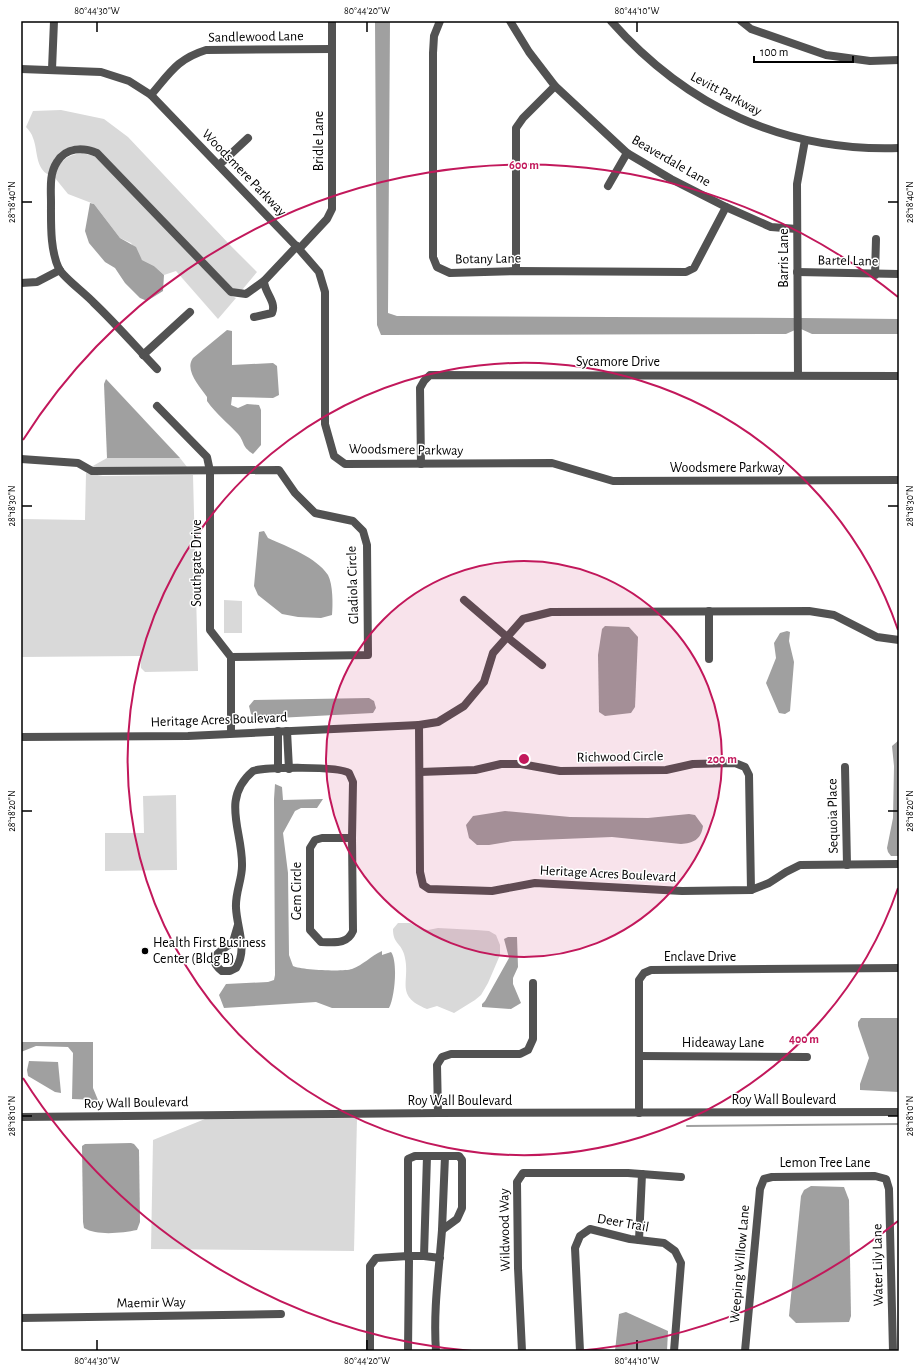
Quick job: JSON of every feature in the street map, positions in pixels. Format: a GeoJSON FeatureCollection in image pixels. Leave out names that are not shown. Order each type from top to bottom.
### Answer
{"type":"FeatureCollection","features":[{"type":"Feature","properties":{"kind":"street"},"geometry":{"type":"LineString","coordinates":[[52,69],[54,21]]}},
{"type":"Feature","properties":{"kind":"street","name":"Bridle Lane"},"geometry":{"type":"LineString","coordinates":[[60,270],[54,254],[51,211],[53,172],[60,157],[73,150],[82,149],[97,153],[231,292],[246,294],[264,281],[327,219],[332,209],[332,21]]}},
{"type":"Feature","properties":{"kind":"street","name":"Botany Lane"},"geometry":{"type":"LineString","coordinates":[[440,21],[434,36],[433,53],[433,257],[438,267],[450,273],[516,271],[686,272],[694,268],[726,207]]}},
{"type":"Feature","properties":{"kind":"street","name":"Beaverdale Lane"},"geometry":{"type":"LineString","coordinates":[[510,21],[529,52],[555,86],[627,153],[726,207],[771,227],[797,229]]}},
{"type":"Feature","properties":{"kind":"street","name":"Levitt Parkway"},"geometry":{"type":"LineString","coordinates":[[611,21],[629,41],[661,70],[706,101],[726,112],[761,127],[805,140],[840,146],[899,148]]}},
{"type":"Feature","properties":{"kind":"street"},"geometry":{"type":"LineString","coordinates":[[742,21],[751,29],[826,55],[870,61],[899,60]]}},
{"type":"Feature","properties":{"kind":"street","name":"Sandlewood Lane"},"geometry":{"type":"LineString","coordinates":[[151,96],[179,62],[190,55],[206,50],[332,49]]}},
{"type":"Feature","properties":{"kind":"street","name":"Woodsmere Parkway"},"geometry":{"type":"LineString","coordinates":[[21,69],[101,72],[129,81],[151,96],[219,165],[319,272],[325,292],[325,424],[334,456],[345,464],[552,463],[613,481],[899,480]]}},
{"type":"Feature","properties":{"kind":"street"},"geometry":{"type":"LineString","coordinates":[[516,271],[516,128],[523,118],[555,86]]}},
{"type":"Feature","properties":{"kind":"street"},"geometry":{"type":"LineString","coordinates":[[219,165],[248,138]]}},
{"type":"Feature","properties":{"kind":"street","name":"Barris Lane"},"geometry":{"type":"LineString","coordinates":[[798,375],[797,184],[805,140]]}},
{"type":"Feature","properties":{"kind":"street"},"geometry":{"type":"LineString","coordinates":[[608,186],[627,153]]}},
{"type":"Feature","properties":{"kind":"street"},"geometry":{"type":"LineString","coordinates":[[875,275],[876,239]]}},
{"type":"Feature","properties":{"kind":"street"},"geometry":{"type":"LineString","coordinates":[[21,283],[38,282],[60,270],[96,304],[157,369]]}},
{"type":"Feature","properties":{"kind":"street","name":"Bartel Lane"},"geometry":{"type":"LineString","coordinates":[[797,272],[875,275],[899,274]]}},
{"type":"Feature","properties":{"kind":"street"},"geometry":{"type":"LineString","coordinates":[[254,317],[269,315],[274,309],[272,301],[264,288],[264,281]]}},
{"type":"Feature","properties":{"kind":"street"},"geometry":{"type":"LineString","coordinates":[[143,355],[190,312]]}},
{"type":"Feature","properties":{"kind":"street","name":"Sycamore Drive"},"geometry":{"type":"LineString","coordinates":[[421,464],[420,388],[424,381],[430,376],[899,376]]}},
{"type":"Feature","properties":{"kind":"street","name":"Southgate Drive"},"geometry":{"type":"LineString","coordinates":[[157,406],[207,457],[210,471],[210,630],[231,657]]}},
{"type":"Feature","properties":{"kind":"street"},"geometry":{"type":"LineString","coordinates":[[21,459],[78,463],[92,472],[210,471]]}},
{"type":"Feature","properties":{"kind":"street","name":"Gladiola Circle"},"geometry":{"type":"LineString","coordinates":[[210,471],[279,470],[295,493],[315,513],[352,521],[363,531],[367,545],[368,655],[231,657]]}},
{"type":"Feature","properties":{"kind":"street"},"geometry":{"type":"LineString","coordinates":[[464,600],[506,637],[542,665]]}},
{"type":"Feature","properties":{"kind":"street"},"geometry":{"type":"LineString","coordinates":[[709,611],[709,659]]}},
{"type":"Feature","properties":{"kind":"street","name":"Heritage Acres Boulevard"},"geometry":{"type":"LineString","coordinates":[[21,737],[188,736],[419,725],[438,722],[464,706],[484,682],[493,653],[523,619],[551,612],[809,611],[834,615],[877,637],[899,639]]}},
{"type":"Feature","properties":{"kind":"street"},"geometry":{"type":"LineString","coordinates":[[231,657],[231,733]]}},
{"type":"Feature","properties":{"kind":"street","name":"Heritage Acres Boulevard"},"geometry":{"type":"LineString","coordinates":[[419,725],[420,872],[423,885],[429,889],[492,891],[535,883],[682,891],[751,890],[769,883],[800,865],[899,864]]}},
{"type":"Feature","properties":{"kind":"street"},"geometry":{"type":"LineString","coordinates":[[278,731],[278,769]]}},
{"type":"Feature","properties":{"kind":"street"},"geometry":{"type":"LineString","coordinates":[[287,731],[288,769]]}},
{"type":"Feature","properties":{"kind":"street","name":"Richwood Circle"},"geometry":{"type":"LineString","coordinates":[[420,772],[476,770],[501,764],[521,764],[567,771],[666,770],[693,764],[735,763],[745,767],[749,775],[751,890]]}},
{"type":"Feature","properties":{"kind":"street","name":"Sequoia Place"},"geometry":{"type":"LineString","coordinates":[[845,767],[847,864]]}},
{"type":"Feature","properties":{"kind":"street","name":"Gem Circle"},"geometry":{"type":"LineString","coordinates":[[238,925],[236,897],[242,868],[242,857],[234,816],[236,796],[248,775],[253,771],[278,769],[338,769],[349,773],[353,782],[352,931],[350,937],[344,942],[321,942],[310,930],[310,848],[315,840],[322,838],[352,838]]}},
{"type":"Feature","properties":{"kind":"street"},"geometry":{"type":"LineString","coordinates":[[238,925],[242,951],[239,963],[233,970],[222,971],[216,963],[216,956],[220,949],[233,942],[238,925]]}},
{"type":"Feature","properties":{"kind":"street","name":"Enclave Drive"},"geometry":{"type":"LineString","coordinates":[[640,1113],[639,980],[644,973],[651,970],[899,968]]}},
{"type":"Feature","properties":{"kind":"street"},"geometry":{"type":"LineString","coordinates":[[438,1113],[437,1065],[442,1057],[451,1054],[520,1054],[528,1050],[533,1039],[533,983]]}},
{"type":"Feature","properties":{"kind":"street","name":"Hideaway Lane"},"geometry":{"type":"LineString","coordinates":[[639,1056],[808,1057]]}},
{"type":"Feature","properties":{"kind":"street","name":"Roy Wall Boulevard"},"geometry":{"type":"LineString","coordinates":[[21,1117],[438,1113],[899,1112]]}},
{"type":"Feature","properties":{"kind":"street"},"geometry":{"type":"LineString","coordinates":[[408,1351],[408,1159],[415,1156],[459,1156],[462,1160],[462,1208],[457,1219],[442,1230]]}},
{"type":"Feature","properties":{"kind":"street"},"geometry":{"type":"LineString","coordinates":[[424,1256],[427,1156]]}},
{"type":"Feature","properties":{"kind":"street"},"geometry":{"type":"LineString","coordinates":[[436,1351],[434,1320],[442,1230],[445,1156]]}},
{"type":"Feature","properties":{"kind":"street","name":"Wildwood Way"},"geometry":{"type":"LineString","coordinates":[[522,1351],[518,1268],[517,1182],[523,1172],[642,1174],[681,1177]]}},
{"type":"Feature","properties":{"kind":"street"},"geometry":{"type":"LineString","coordinates":[[639,1240],[642,1174]]}},
{"type":"Feature","properties":{"kind":"street","name":"Lemon Tree Lane"},"geometry":{"type":"LineString","coordinates":[[764,1179],[772,1177],[875,1176],[886,1179]]}},
{"type":"Feature","properties":{"kind":"street","name":"Weeping Willow Lane"},"geometry":{"type":"LineString","coordinates":[[745,1351],[760,1189],[764,1179]]}},
{"type":"Feature","properties":{"kind":"street","name":"Water Lily Lane"},"geometry":{"type":"LineString","coordinates":[[886,1179],[889,1189],[893,1351]]}},
{"type":"Feature","properties":{"kind":"street","name":"Deer Trail"},"geometry":{"type":"LineString","coordinates":[[580,1351],[575,1248],[580,1236],[590,1229],[639,1240],[664,1243],[675,1251],[681,1263],[674,1351]]}},
{"type":"Feature","properties":{"kind":"street"},"geometry":{"type":"LineString","coordinates":[[370,1351],[370,1266],[376,1258],[424,1256],[440,1258]]}},
{"type":"Feature","properties":{"kind":"street","name":"Maemir Way"},"geometry":{"type":"LineString","coordinates":[[21,1318],[281,1314]]}},
{"type":"Feature","properties":{"kind":"shaded area"},"geometry":{"type":"Polygon","coordinates":[[[375,21],[390,21],[388,313],[397,316],[794,318],[795,330],[786,334],[381,335],[377,325],[375,21]]]}},
{"type":"Feature","properties":{"kind":"shaded area"},"geometry":{"type":"Polygon","coordinates":[[[61,110],[104,119],[128,137],[257,272],[242,290],[233,289],[98,149],[81,145],[66,148],[56,159],[49,175],[44,172],[39,163],[33,137],[26,127],[33,111],[61,110]]]}},
{"type":"Feature","properties":{"kind":"shaded area"},"geometry":{"type":"Polygon","coordinates":[[[82,153],[95,156],[229,295],[236,298],[218,319],[176,271],[164,275],[154,266],[142,260],[131,243],[120,238],[94,204],[68,194],[55,178],[56,172],[64,160],[76,154],[82,153]]]}},
{"type":"Feature","properties":{"kind":"shaded area"},"geometry":{"type":"Polygon","coordinates":[[[90,203],[94,204],[120,238],[136,247],[142,260],[154,266],[164,275],[163,291],[147,301],[140,298],[125,283],[115,268],[105,262],[89,243],[85,231],[90,203]]]}},
{"type":"Feature","properties":{"kind":"shaded area"},"geometry":{"type":"Polygon","coordinates":[[[801,318],[899,319],[899,334],[812,334],[801,329],[801,318]]]}},
{"type":"Feature","properties":{"kind":"shaded area"},"geometry":{"type":"Polygon","coordinates":[[[227,330],[232,331],[232,365],[273,363],[277,366],[279,395],[273,398],[232,397],[231,405],[238,408],[247,404],[259,405],[261,410],[261,445],[253,454],[247,449],[238,434],[207,401],[207,397],[194,378],[190,368],[193,358],[227,330]]]}},
{"type":"Feature","properties":{"kind":"shaded area"},"geometry":{"type":"Polygon","coordinates":[[[106,379],[180,458],[107,458],[104,384],[106,379]]]}},
{"type":"Feature","properties":{"kind":"shaded area"},"geometry":{"type":"Polygon","coordinates":[[[107,458],[180,458],[187,467],[91,467],[107,458]]]}},
{"type":"Feature","properties":{"kind":"shaded area"},"geometry":{"type":"Polygon","coordinates":[[[86,473],[103,476],[193,475],[198,671],[145,672],[141,668],[140,656],[21,657],[21,519],[85,520],[86,473]]]}},
{"type":"Feature","properties":{"kind":"shaded area"},"geometry":{"type":"Polygon","coordinates":[[[264,531],[268,538],[309,558],[328,575],[332,589],[332,615],[321,618],[298,617],[282,614],[258,595],[254,586],[259,532],[264,531]]]}},
{"type":"Feature","properties":{"kind":"shaded area"},"geometry":{"type":"Polygon","coordinates":[[[224,600],[242,601],[242,633],[224,633],[224,600]]]}},
{"type":"Feature","properties":{"kind":"shaded area"},"geometry":{"type":"Polygon","coordinates":[[[605,626],[629,627],[638,637],[635,707],[631,713],[605,716],[599,712],[598,655],[602,629],[605,626]]]}},
{"type":"Feature","properties":{"kind":"shaded area"},"geometry":{"type":"Polygon","coordinates":[[[787,631],[790,632],[789,641],[794,662],[790,711],[785,714],[779,713],[766,683],[776,658],[774,643],[780,633],[787,631]]]}},
{"type":"Feature","properties":{"kind":"shaded area"},"geometry":{"type":"Polygon","coordinates":[[[369,698],[374,701],[376,708],[373,713],[258,719],[251,714],[249,706],[254,700],[369,698]]]}},
{"type":"Feature","properties":{"kind":"shaded area"},"geometry":{"type":"Polygon","coordinates":[[[899,740],[899,856],[891,856],[887,848],[893,818],[894,766],[892,746],[899,740]]]}},
{"type":"Feature","properties":{"kind":"shaded area"},"geometry":{"type":"Polygon","coordinates":[[[275,784],[282,787],[283,800],[323,799],[317,808],[301,808],[295,811],[283,833],[288,873],[289,955],[293,966],[313,969],[347,970],[356,967],[382,951],[382,955],[391,952],[394,963],[395,979],[393,996],[389,1008],[332,1008],[316,1002],[224,1008],[219,995],[226,984],[268,982],[274,980],[275,784]]]}},
{"type":"Feature","properties":{"kind":"shaded area"},"geometry":{"type":"Polygon","coordinates":[[[176,795],[177,870],[105,871],[105,833],[144,833],[143,796],[176,795]]]}},
{"type":"Feature","properties":{"kind":"shaded area"},"geometry":{"type":"Polygon","coordinates":[[[505,811],[570,817],[648,818],[689,814],[695,815],[703,826],[700,835],[696,840],[681,844],[612,837],[513,841],[489,845],[477,845],[469,838],[466,825],[473,816],[505,811]]]}},
{"type":"Feature","properties":{"kind":"shaded area"},"geometry":{"type":"Polygon","coordinates":[[[398,923],[410,923],[419,928],[428,930],[438,928],[476,930],[489,931],[496,935],[500,945],[500,955],[481,995],[454,1013],[437,1006],[427,1009],[417,1004],[410,998],[407,993],[406,964],[403,950],[394,938],[393,934],[393,929],[398,923]]]}},
{"type":"Feature","properties":{"kind":"shaded area"},"geometry":{"type":"Polygon","coordinates":[[[508,937],[517,937],[518,967],[513,978],[513,984],[521,1003],[511,1009],[482,1007],[482,1004],[509,958],[504,939],[508,937]]]}},
{"type":"Feature","properties":{"kind":"shaded area"},"geometry":{"type":"Polygon","coordinates":[[[861,1018],[899,1018],[899,1092],[860,1090],[860,1084],[869,1058],[858,1026],[858,1022],[861,1018]]]}},
{"type":"Feature","properties":{"kind":"shaded area"},"geometry":{"type":"Polygon","coordinates":[[[21,1042],[93,1042],[93,1088],[98,1100],[72,1099],[73,1053],[68,1047],[36,1046],[21,1052],[21,1042]]]}},
{"type":"Feature","properties":{"kind":"shaded area"},"geometry":{"type":"Polygon","coordinates":[[[29,1061],[58,1062],[61,1093],[55,1092],[28,1076],[27,1070],[29,1061]]]}},
{"type":"Feature","properties":{"kind":"shaded area"},"geometry":{"type":"Polygon","coordinates":[[[357,1118],[354,1251],[151,1249],[153,1140],[205,1119],[357,1118]]]}},
{"type":"Feature","properties":{"kind":"shaded area"},"geometry":{"type":"Polygon","coordinates":[[[85,1144],[134,1144],[139,1150],[140,1222],[137,1230],[117,1233],[89,1231],[84,1228],[83,1222],[82,1146],[85,1144]]]}},
{"type":"Feature","properties":{"kind":"shaded area"},"geometry":{"type":"Polygon","coordinates":[[[811,1186],[844,1187],[849,1200],[851,1316],[849,1322],[796,1323],[789,1316],[801,1196],[804,1190],[811,1186]]]}},
{"type":"Feature","properties":{"kind":"shaded area"},"geometry":{"type":"Polygon","coordinates":[[[626,1312],[668,1331],[667,1351],[615,1351],[619,1314],[626,1312]]]}},
{"type":"Feature","properties":{"kind":"waterway"},"geometry":{"type":"LineString","coordinates":[[687,1126],[899,1124]]}},
{"type":"Feature","properties":{"kind":"place","name":"Health First Business Center (Bldg B)"},"geometry":{"type":"Point","coordinates":[145,951]}}]}
